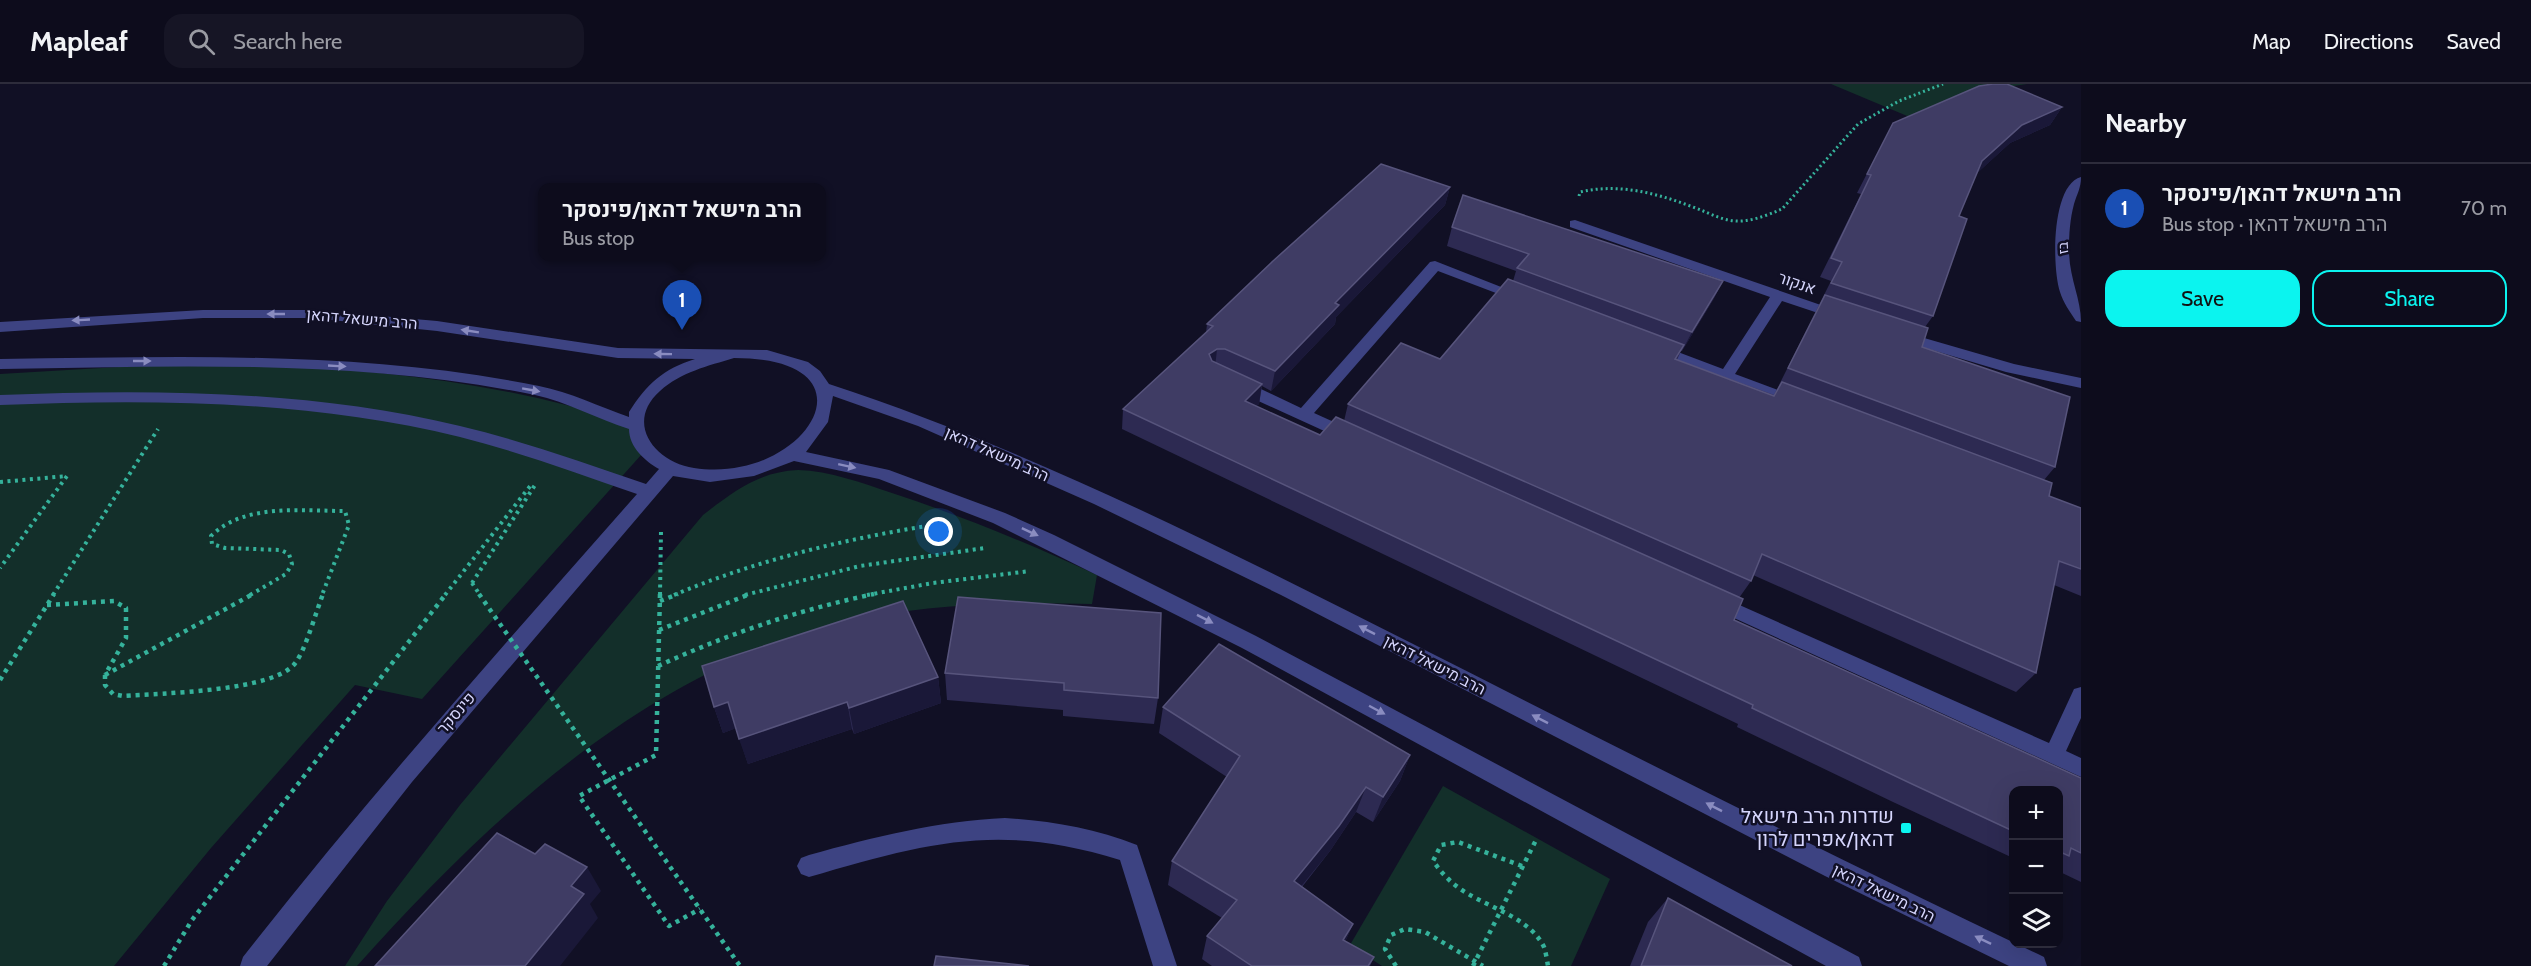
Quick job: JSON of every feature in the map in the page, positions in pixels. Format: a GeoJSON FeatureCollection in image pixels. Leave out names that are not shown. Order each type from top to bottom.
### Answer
{"type":"FeatureCollection","features":[{"type":"Feature","properties":{"kind":"street","name":"בז"},"geometry":{"type":"LineString","coordinates":[[2081,181],[2073,187],[2062,220],[2066,289],[2081,318]]}},
{"type":"Feature","properties":{"kind":"street","name":"אנקור"},"geometry":{"type":"LineString","coordinates":[[1575,224],[1852,321]]}},
{"type":"Feature","properties":{"kind":"street"},"geometry":{"type":"LineString","coordinates":[[1304,415],[1435,265],[1536,303]]}},
{"type":"Feature","properties":{"kind":"street"},"geometry":{"type":"LineString","coordinates":[[1726,376],[1779,296]]}},
{"type":"Feature","properties":{"kind":"street","name":"הרב מישאל דהאן"},"geometry":{"type":"LineString","coordinates":[[0,327],[192,314],[312,314],[436,326],[618,353],[722,355]]}},
{"type":"Feature","properties":{"kind":"street"},"geometry":{"type":"LineString","coordinates":[[1884,331],[2012,369],[2081,383]]}},
{"type":"Feature","properties":{"kind":"street"},"geometry":{"type":"LineString","coordinates":[[1636,342],[1815,410]]}},
{"type":"Feature","properties":{"kind":"street"},"geometry":{"type":"LineString","coordinates":[[0,400],[177,398],[262,402],[361,414],[457,431],[552,458],[660,479],[741,473],[773,464],[800,448],[819,429],[826,408],[824,388],[811,371],[790,359],[763,353],[703,358],[675,370],[652,387],[638,405],[634,425],[639,444],[654,460],[660,479]]}},
{"type":"Feature","properties":{"kind":"street"},"geometry":{"type":"LineString","coordinates":[[0,364],[223,361],[400,369],[540,391],[634,425]]}},
{"type":"Feature","properties":{"kind":"street"},"geometry":{"type":"LineString","coordinates":[[1226,380],[1369,444]]}},
{"type":"Feature","properties":{"kind":"street","name":"הרב מישאל דהאן"},"geometry":{"type":"LineString","coordinates":[[824,388],[924,422],[1100,500],[1278,585],[1833,868],[2035,966]]}},
{"type":"Feature","properties":{"kind":"street"},"geometry":{"type":"LineString","coordinates":[[790,454],[882,474],[999,518],[1048,540],[1260,647],[1850,966]]}},
{"type":"Feature","properties":{"kind":"street","name":"פינסקר"},"geometry":{"type":"LineString","coordinates":[[252,966],[320,875],[403,774],[660,479]]}},
{"type":"Feature","properties":{"kind":"street"},"geometry":{"type":"LineString","coordinates":[[1695,592],[2081,768]]}},
{"type":"Feature","properties":{"kind":"street"},"geometry":{"type":"LineString","coordinates":[[2054,756],[2081,695]]}},
{"type":"Feature","properties":{"kind":"street"},"geometry":{"type":"LineString","coordinates":[[809,866],[901,840],[961,829],[1024,827],[1092,838],[1129,852],[1165,966]]}},
{"type":"Feature","properties":{"kind":"path"},"geometry":{"type":"LineString","coordinates":[[1575,224],[1580,192],[1605,186],[1645,192],[1695,207],[1717,218],[1742,221],[1766,216],[1782,209],[1858,124],[1899,100],[1943,84]]}},
{"type":"Feature","properties":{"kind":"path"},"geometry":{"type":"LineString","coordinates":[[0,680],[177,398]]}},
{"type":"Feature","properties":{"kind":"path"},"geometry":{"type":"LineString","coordinates":[[552,458],[472,583],[740,966]]}},
{"type":"Feature","properties":{"kind":"path"},"geometry":{"type":"LineString","coordinates":[[164,966],[192,920],[552,458]]}},
{"type":"Feature","properties":{"kind":"path"},"geometry":{"type":"LineString","coordinates":[[0,482],[67,476],[0,568]]}},
{"type":"Feature","properties":{"kind":"path"},"geometry":{"type":"LineString","coordinates":[[660,479],[656,755],[579,796],[669,926],[700,909]]}},
{"type":"Feature","properties":{"kind":"path"},"geometry":{"type":"LineString","coordinates":[[47,605],[114,601],[126,608],[126,638],[105,675],[105,685],[113,693],[123,696],[258,684],[282,675],[296,663],[349,525],[345,511],[241,516],[216,529],[211,536],[212,544],[225,548],[281,550],[289,554],[292,564],[286,574],[276,581],[105,675]]}},
{"type":"Feature","properties":{"kind":"path"},"geometry":{"type":"LineString","coordinates":[[660,601],[692,587],[786,557],[879,534],[932,525]]}},
{"type":"Feature","properties":{"kind":"path"},"geometry":{"type":"LineString","coordinates":[[659,630],[733,599],[823,573],[913,556],[1048,540]]}},
{"type":"Feature","properties":{"kind":"path"},"geometry":{"type":"LineString","coordinates":[[658,666],[706,642],[824,603],[917,585],[1037,571]]}},
{"type":"Feature","properties":{"kind":"path"},"geometry":{"type":"LineString","coordinates":[[1474,963],[1500,913],[1522,866],[1458,842],[1441,845],[1433,861],[1439,874],[1451,884],[1500,913],[1524,923],[1539,940],[1548,959],[1548,966]]}},
{"type":"Feature","properties":{"kind":"path"},"geometry":{"type":"LineString","coordinates":[[1396,966],[1384,949],[1391,935],[1406,928],[1425,932],[1474,963],[1484,966]]}},
{"type":"Feature","properties":{"kind":"green space"},"geometry":{"type":"Polygon","coordinates":[[[1831,84],[2027,84],[1966,93],[1912,118],[1831,84]]]}},
{"type":"Feature","properties":{"kind":"green space"},"geometry":{"type":"Polygon","coordinates":[[[169,364],[285,366],[342,370],[400,375],[514,393],[626,422],[642,454],[422,699],[355,685],[211,848],[114,966],[0,966],[0,374],[169,364]]]}},
{"type":"Feature","properties":{"kind":"green space"},"geometry":{"type":"Polygon","coordinates":[[[798,470],[846,478],[918,502],[996,531],[1097,575],[1092,604],[964,605],[870,617],[839,624],[767,647],[699,678],[635,715],[574,759],[516,806],[460,858],[357,966],[345,966],[387,901],[460,805],[703,515],[747,484],[771,474],[798,470]]]}},
{"type":"Feature","properties":{"kind":"green space"},"geometry":{"type":"Polygon","coordinates":[[[1443,786],[1610,879],[1571,966],[1382,966],[1350,945],[1443,786]]]}},
{"type":"Feature","properties":{"kind":"building"},"geometry":{"type":"Polygon","coordinates":[[[2007,84],[2062,107],[2022,125],[1982,161],[1959,216],[1967,219],[1933,316],[1831,283],[1842,262],[1831,258],[1871,175],[1867,174],[1893,123],[1979,86],[2007,84]]]}},
{"type":"Feature","properties":{"kind":"building"},"geometry":{"type":"Polygon","coordinates":[[[1381,164],[1450,187],[1335,303],[1339,305],[1275,371],[1225,349],[1217,349],[1209,354],[1212,361],[1262,384],[1245,401],[1320,435],[1336,417],[1743,599],[1734,620],[2081,778],[2081,853],[2071,848],[2069,856],[2063,853],[2063,786],[2009,786],[2009,829],[1752,708],[1753,705],[1123,409],[1213,326],[1207,324],[1381,164]]]}},
{"type":"Feature","properties":{"kind":"building"},"geometry":{"type":"Polygon","coordinates":[[[1463,195],[1723,281],[1692,332],[1517,268],[1529,254],[1452,227],[1463,195]]]}},
{"type":"Feature","properties":{"kind":"building"},"geometry":{"type":"Polygon","coordinates":[[[1508,279],[1684,345],[1675,359],[1774,396],[1782,382],[2052,483],[2049,496],[2081,508],[2081,569],[2059,561],[2036,673],[1762,554],[1751,581],[1348,404],[1401,343],[1440,359],[1508,279]]]}},
{"type":"Feature","properties":{"kind":"building"},"geometry":{"type":"Polygon","coordinates":[[[1825,295],[1928,328],[1922,347],[2070,397],[2055,467],[1788,368],[1825,295]]]}},
{"type":"Feature","properties":{"kind":"building"},"geometry":{"type":"Polygon","coordinates":[[[958,597],[1161,613],[1158,698],[1064,690],[1064,683],[945,673],[958,597]]]}},
{"type":"Feature","properties":{"kind":"building"},"geometry":{"type":"Polygon","coordinates":[[[903,601],[938,677],[849,708],[847,702],[739,739],[728,702],[714,707],[702,666],[903,601]]]}},
{"type":"Feature","properties":{"kind":"building"},"geometry":{"type":"Polygon","coordinates":[[[1219,644],[1410,755],[1383,797],[1366,787],[1339,826],[1294,881],[1353,924],[1343,940],[1374,957],[1368,966],[1252,966],[1207,936],[1237,900],[1172,861],[1240,756],[1163,707],[1219,644]]]}},
{"type":"Feature","properties":{"kind":"building"},"geometry":{"type":"Polygon","coordinates":[[[497,833],[535,854],[545,844],[587,867],[571,886],[584,894],[525,966],[375,966],[497,833]]]}},
{"type":"Feature","properties":{"kind":"building"},"geometry":{"type":"Polygon","coordinates":[[[1668,898],[1792,966],[1641,966],[1668,898]]]}},
{"type":"Feature","properties":{"kind":"building"},"geometry":{"type":"Polygon","coordinates":[[[936,956],[1029,966],[934,966],[936,956]]]}},
{"type":"Feature","properties":{"kind":"place","name":"הרב מישאל דהאן/פינסקר"},"geometry":{"type":"Point","coordinates":[682,330]}},
{"type":"Feature","properties":{"kind":"place","name":"שדרות הרב מישאל דהאן/אפרים לרון"},"geometry":{"type":"Point","coordinates":[1906,828]}}]}
